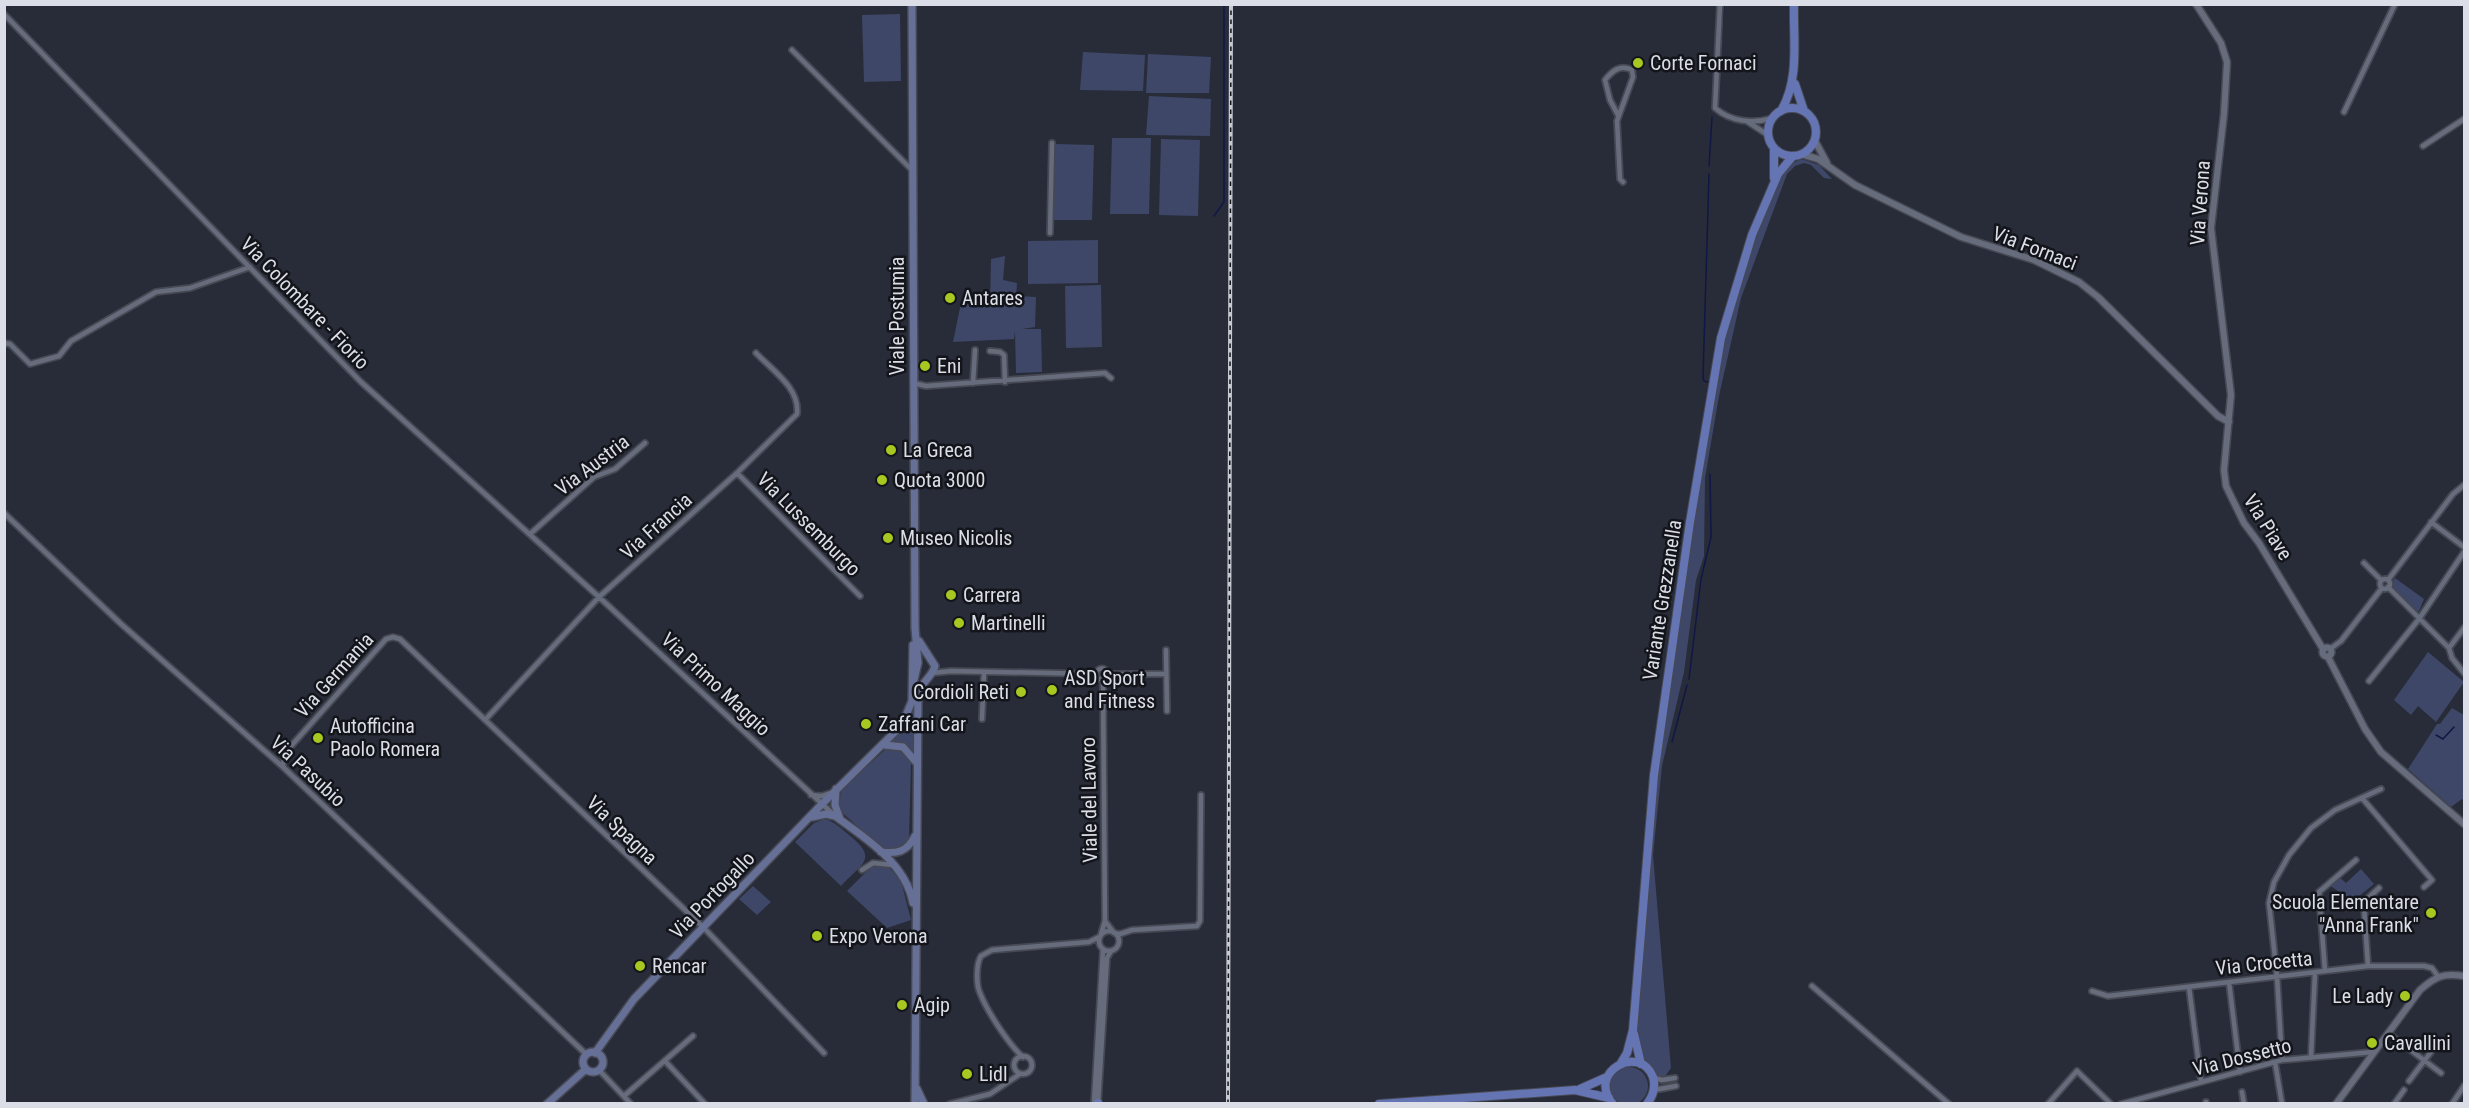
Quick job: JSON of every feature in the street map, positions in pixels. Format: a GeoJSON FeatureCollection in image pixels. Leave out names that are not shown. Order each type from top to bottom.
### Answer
{"type":"FeatureCollection","features":[{"type":"Feature","properties":{"kind":"main road","name":"Viale Postumia"},"geometry":{"type":"LineString","coordinates":[[912,4],[914,684]]}},
{"type":"Feature","properties":{"kind":"main road"},"geometry":{"type":"LineString","coordinates":[[1794,4],[1794,76],[1797,96],[1804,111],[1816,126],[1815,141]]}},
{"type":"Feature","properties":{"kind":"main road"},"geometry":{"type":"LineString","coordinates":[[1768,135],[1773,118],[1781,111],[1789,98],[1794,76]]}},
{"type":"Feature","properties":{"kind":"main road"},"geometry":{"type":"LineString","coordinates":[[1781,111],[1791,108],[1804,111]]}},
{"type":"Feature","properties":{"kind":"main road","name":"Variante Grezzanella"},"geometry":{"type":"LineString","coordinates":[[1607,1077],[1627,1053],[1633,1030],[1654,775],[1698,473],[1721,338],[1752,235],[1772,185],[1775,171],[1774,148],[1768,135]]}},
{"type":"Feature","properties":{"kind":"main road","name":"Variante Grezzanella"},"geometry":{"type":"LineString","coordinates":[[1772,185],[1797,155],[1815,141]]}},
{"type":"Feature","properties":{"kind":"main road"},"geometry":{"type":"LineString","coordinates":[[1774,148],[1784,155],[1797,155]]}},
{"type":"Feature","properties":{"kind":"main road","name":"Viale Postumia"},"geometry":{"type":"LineString","coordinates":[[915,628],[921,647],[932,661]]}},
{"type":"Feature","properties":{"kind":"main road","name":"Viale Postumia"},"geometry":{"type":"LineString","coordinates":[[914,684],[918,667],[915,628]]}},
{"type":"Feature","properties":{"kind":"main road"},"geometry":{"type":"LineString","coordinates":[[915,1104],[918,696],[921,684],[930,674],[932,661],[925,658],[918,667],[930,674]]}},
{"type":"Feature","properties":{"kind":"main road"},"geometry":{"type":"LineString","coordinates":[[838,818],[835,805],[836,789],[881,747],[908,715],[914,684]]}},
{"type":"Feature","properties":{"kind":"main road"},"geometry":{"type":"LineString","coordinates":[[881,747],[893,744],[903,747],[911,753],[917,765]]}},
{"type":"Feature","properties":{"kind":"main road","name":"Via Portogallo"},"geometry":{"type":"LineString","coordinates":[[595,1053],[607,1033],[634,999],[836,789]]}},
{"type":"Feature","properties":{"kind":"main road"},"geometry":{"type":"LineString","coordinates":[[809,818],[826,814],[838,818]]}},
{"type":"Feature","properties":{"kind":"main road","name":"Via Primo Maggio"},"geometry":{"type":"LineString","coordinates":[[838,818],[881,852]]}},
{"type":"Feature","properties":{"kind":"main road"},"geometry":{"type":"LineString","coordinates":[[881,852],[901,852],[909,847],[916,834]]}},
{"type":"Feature","properties":{"kind":"main road"},"geometry":{"type":"LineString","coordinates":[[881,852],[894,865],[909,887],[916,922]]}},
{"type":"Feature","properties":{"kind":"main road","name":"Variante Grezzanella"},"geometry":{"type":"LineString","coordinates":[[1633,1030],[1641,1064],[1653,1077]]}},
{"type":"Feature","properties":{"kind":"main road"},"geometry":{"type":"LineString","coordinates":[[595,1053],[602,1059],[599,1070],[591,1072],[583,1063],[587,1055],[595,1053]]}},
{"type":"Feature","properties":{"kind":"main road"},"geometry":{"type":"LineString","coordinates":[[1621,1063],[1641,1064]]}},
{"type":"Feature","properties":{"kind":"main road"},"geometry":{"type":"LineString","coordinates":[[546,1104],[586,1069]]}},
{"type":"Feature","properties":{"kind":"main road"},"geometry":{"type":"LineString","coordinates":[[1379,1104],[1575,1090],[1607,1077],[1606,1088],[1611,1101]]}},
{"type":"Feature","properties":{"kind":"main road"},"geometry":{"type":"LineString","coordinates":[[1647,1104],[1654,1090],[1653,1077]]}},
{"type":"Feature","properties":{"kind":"main road"},"geometry":{"type":"LineString","coordinates":[[916,1086],[924,1104]]}},
{"type":"Feature","properties":{"kind":"main road"},"geometry":{"type":"LineString","coordinates":[[1575,1090],[1611,1101]]}},
{"type":"Feature","properties":{"kind":"street"},"geometry":{"type":"LineString","coordinates":[[1720,4],[1713,102],[1721,113],[1748,122],[1768,135]]}},
{"type":"Feature","properties":{"kind":"street","name":"Via Verona"},"geometry":{"type":"LineString","coordinates":[[2196,4],[2221,43],[2227,62],[2224,114],[2211,228],[2231,395],[2230,411]]}},
{"type":"Feature","properties":{"kind":"street"},"geometry":{"type":"LineString","coordinates":[[2344,112],[2395,4]]}},
{"type":"Feature","properties":{"kind":"street","name":"Via Colombare - Fiorio"},"geometry":{"type":"LineString","coordinates":[[4,14],[361,382],[599,597]]}},
{"type":"Feature","properties":{"kind":"street"},"geometry":{"type":"LineString","coordinates":[[792,50],[913,171]]}},
{"type":"Feature","properties":{"kind":"street"},"geometry":{"type":"LineString","coordinates":[[1618,115],[1610,100],[1605,80],[1618,68],[1627,67],[1632,70],[1633,77],[1618,115],[1620,178],[1623,182]]}},
{"type":"Feature","properties":{"kind":"street"},"geometry":{"type":"LineString","coordinates":[[1748,122],[1773,118]]}},
{"type":"Feature","properties":{"kind":"street"},"geometry":{"type":"LineString","coordinates":[[2423,146],[2464,119]]}},
{"type":"Feature","properties":{"kind":"street"},"geometry":{"type":"LineString","coordinates":[[1815,141],[1829,166]]}},
{"type":"Feature","properties":{"kind":"street"},"geometry":{"type":"LineString","coordinates":[[1050,233],[1052,143]]}},
{"type":"Feature","properties":{"kind":"street"},"geometry":{"type":"LineString","coordinates":[[1797,155],[1818,159],[1829,166]]}},
{"type":"Feature","properties":{"kind":"street","name":"Via Fornaci"},"geometry":{"type":"LineString","coordinates":[[1829,166],[1855,185],[1961,237],[2034,260],[2079,282],[2098,297],[2218,416],[2229,422]]}},
{"type":"Feature","properties":{"kind":"street"},"geometry":{"type":"LineString","coordinates":[[4,343],[10,344],[30,364],[35,364],[59,356],[71,341],[156,292],[190,288],[250,267]]}},
{"type":"Feature","properties":{"kind":"street"},"geometry":{"type":"LineString","coordinates":[[973,383],[975,350]]}},
{"type":"Feature","properties":{"kind":"street"},"geometry":{"type":"LineString","coordinates":[[990,351],[1000,351],[1004,355],[1005,381]]}},
{"type":"Feature","properties":{"kind":"street","name":"Via Francia"},"geometry":{"type":"LineString","coordinates":[[485,720],[599,597],[737,473],[797,414],[798,401],[791,389],[756,353]]}},
{"type":"Feature","properties":{"kind":"street"},"geometry":{"type":"LineString","coordinates":[[914,382],[926,386],[1105,373],[1111,378]]}},
{"type":"Feature","properties":{"kind":"street","name":"Via Piave"},"geometry":{"type":"LineString","coordinates":[[2230,411],[2224,470],[2226,486],[2232,502],[2327,649],[2323,656],[2328,657],[2360,719],[2381,752],[2464,824]]}},
{"type":"Feature","properties":{"kind":"street","name":"Via Austria"},"geometry":{"type":"LineString","coordinates":[[530,534],[594,477],[615,469],[645,443]]}},
{"type":"Feature","properties":{"kind":"street","name":"Via Lussemburgo"},"geometry":{"type":"LineString","coordinates":[[737,473],[860,596]]}},
{"type":"Feature","properties":{"kind":"street"},"geometry":{"type":"LineString","coordinates":[[2327,649],[2340,641],[2385,587],[2453,494],[2464,485]]}},
{"type":"Feature","properties":{"kind":"street","name":"Via Pasubio"},"geometry":{"type":"LineString","coordinates":[[4,513],[120,622],[283,767],[587,1055]]}},
{"type":"Feature","properties":{"kind":"street"},"geometry":{"type":"LineString","coordinates":[[2369,681],[2419,619],[2464,549],[2432,522]]}},
{"type":"Feature","properties":{"kind":"street"},"geometry":{"type":"LineString","coordinates":[[2364,563],[2385,587],[2449,648],[2452,658],[2464,673]]}},
{"type":"Feature","properties":{"kind":"street"},"geometry":{"type":"LineString","coordinates":[[2381,580],[2388,580]]}},
{"type":"Feature","properties":{"kind":"street","name":"Via Primo Maggio"},"geometry":{"type":"LineString","coordinates":[[599,597],[821,805],[838,818]]}},
{"type":"Feature","properties":{"kind":"street"},"geometry":{"type":"LineString","coordinates":[[2449,648],[2464,628]]}},
{"type":"Feature","properties":{"kind":"street","name":"Via Germania"},"geometry":{"type":"LineString","coordinates":[[283,767],[284,754],[386,639],[393,637]]}},
{"type":"Feature","properties":{"kind":"street","name":"Via Spagna"},"geometry":{"type":"LineString","coordinates":[[393,637],[400,639],[704,928],[824,1053]]}},
{"type":"Feature","properties":{"kind":"street"},"geometry":{"type":"LineString","coordinates":[[1166,650],[1167,711]]}},
{"type":"Feature","properties":{"kind":"street"},"geometry":{"type":"LineString","coordinates":[[932,661],[951,671]]}},
{"type":"Feature","properties":{"kind":"street"},"geometry":{"type":"LineString","coordinates":[[1096,674],[1103,668],[1108,674]]}},
{"type":"Feature","properties":{"kind":"street"},"geometry":{"type":"LineString","coordinates":[[930,674],[951,671],[1096,674],[1103,680],[1108,674]]}},
{"type":"Feature","properties":{"kind":"street"},"geometry":{"type":"LineString","coordinates":[[981,719],[984,672]]}},
{"type":"Feature","properties":{"kind":"street"},"geometry":{"type":"LineString","coordinates":[[1108,674],[1166,674]]}},
{"type":"Feature","properties":{"kind":"street","name":"Viale del Lavoro"},"geometry":{"type":"LineString","coordinates":[[1100,936],[1105,921],[1103,680]]}},
{"type":"Feature","properties":{"kind":"street"},"geometry":{"type":"LineString","coordinates":[[809,818],[814,808],[811,795],[826,796],[836,789]]}},
{"type":"Feature","properties":{"kind":"street"},"geometry":{"type":"LineString","coordinates":[[2282,1060],[2277,976],[2269,903],[2274,882],[2289,855],[2311,828],[2336,810],[2381,789]]}},
{"type":"Feature","properties":{"kind":"street"},"geometry":{"type":"LineString","coordinates":[[1018,1072],[1026,1074],[1032,1068],[1030,1060],[1014,1048],[978,990],[981,956],[992,950],[1089,942],[1107,931],[1114,933],[1197,926],[1200,921],[1201,795]]}},
{"type":"Feature","properties":{"kind":"street"},"geometry":{"type":"LineString","coordinates":[[2362,798],[2432,880],[2424,887]]}},
{"type":"Feature","properties":{"kind":"street"},"geometry":{"type":"LineString","coordinates":[[2325,971],[2319,892],[2356,860]]}},
{"type":"Feature","properties":{"kind":"street"},"geometry":{"type":"LineString","coordinates":[[862,870],[880,862],[894,865]]}},
{"type":"Feature","properties":{"kind":"street"},"geometry":{"type":"LineString","coordinates":[[2368,966],[2364,906],[2365,901],[2379,888]]}},
{"type":"Feature","properties":{"kind":"street"},"geometry":{"type":"LineString","coordinates":[[1105,921],[1119,941]]}},
{"type":"Feature","properties":{"kind":"street"},"geometry":{"type":"LineString","coordinates":[[1097,1103],[1107,958],[1126,932]]}},
{"type":"Feature","properties":{"kind":"street"},"geometry":{"type":"LineString","coordinates":[[1097,1103],[1102,948],[1100,936]]}},
{"type":"Feature","properties":{"kind":"street"},"geometry":{"type":"LineString","coordinates":[[1089,942],[1111,951]]}},
{"type":"Feature","properties":{"kind":"street","name":"Via Crocetta"},"geometry":{"type":"LineString","coordinates":[[2092,991],[2108,996],[2368,966],[2424,966],[2432,968],[2437,975]]}},
{"type":"Feature","properties":{"kind":"street"},"geometry":{"type":"LineString","coordinates":[[2311,1056],[2315,973]]}},
{"type":"Feature","properties":{"kind":"street"},"geometry":{"type":"LineString","coordinates":[[2336,1104],[2420,990],[2437,975],[2447,973],[2464,976]]}},
{"type":"Feature","properties":{"kind":"street"},"geometry":{"type":"LineString","coordinates":[[2229,982],[2240,1072]]}},
{"type":"Feature","properties":{"kind":"street"},"geometry":{"type":"LineString","coordinates":[[1812,986],[1949,1104]]}},
{"type":"Feature","properties":{"kind":"street"},"geometry":{"type":"LineString","coordinates":[[2189,987],[2201,1081]]}},
{"type":"Feature","properties":{"kind":"street"},"geometry":{"type":"LineString","coordinates":[[2388,1033],[2441,1073]]}},
{"type":"Feature","properties":{"kind":"street"},"geometry":{"type":"LineString","coordinates":[[624,1096],[693,1036]]}},
{"type":"Feature","properties":{"kind":"street"},"geometry":{"type":"LineString","coordinates":[[2409,1081],[2436,1044]]}},
{"type":"Feature","properties":{"kind":"street"},"geometry":{"type":"LineString","coordinates":[[1014,1048],[1018,1072]]}},
{"type":"Feature","properties":{"kind":"street","name":"Via Dossetto"},"geometry":{"type":"LineString","coordinates":[[2121,1104],[2282,1060],[2373,1052]]}},
{"type":"Feature","properties":{"kind":"street"},"geometry":{"type":"LineString","coordinates":[[1016,1060],[1023,1057]]}},
{"type":"Feature","properties":{"kind":"street"},"geometry":{"type":"LineString","coordinates":[[665,1061],[705,1104]]}},
{"type":"Feature","properties":{"kind":"street"},"geometry":{"type":"LineString","coordinates":[[2275,1062],[2282,1104]]}},
{"type":"Feature","properties":{"kind":"street"},"geometry":{"type":"LineString","coordinates":[[599,1070],[631,1104]]}},
{"type":"Feature","properties":{"kind":"street"},"geometry":{"type":"LineString","coordinates":[[2048,1104],[2077,1071],[2111,1104]]}},
{"type":"Feature","properties":{"kind":"street"},"geometry":{"type":"LineString","coordinates":[[950,1104],[990,1094],[1018,1072]]}},
{"type":"Feature","properties":{"kind":"street"},"geometry":{"type":"LineString","coordinates":[[1653,1077],[1662,1080],[1675,1078]]}},
{"type":"Feature","properties":{"kind":"street"},"geometry":{"type":"LineString","coordinates":[[1654,1090],[1676,1086]]}},
{"type":"Feature","properties":{"kind":"street"},"geometry":{"type":"LineString","coordinates":[[2452,1104],[2464,1086]]}},
{"type":"Feature","properties":{"kind":"street"},"geometry":{"type":"LineString","coordinates":[[2394,1104],[2404,1090]]}},
{"type":"Feature","properties":{"kind":"street"},"geometry":{"type":"LineString","coordinates":[[2242,1092],[2244,1104]]}},
{"type":"Feature","properties":{"kind":"shaded area"},"geometry":{"type":"Polygon","coordinates":[[[900,14],[901,81],[864,82],[862,15],[900,14]]]}},
{"type":"Feature","properties":{"kind":"shaded area"},"geometry":{"type":"Polygon","coordinates":[[[1083,52],[1145,55],[1143,91],[1080,90],[1083,52]]]}},
{"type":"Feature","properties":{"kind":"shaded area"},"geometry":{"type":"Polygon","coordinates":[[[1148,54],[1211,57],[1209,93],[1146,93],[1148,54]]]}},
{"type":"Feature","properties":{"kind":"shaded area"},"geometry":{"type":"Polygon","coordinates":[[[1149,96],[1211,99],[1210,136],[1146,135],[1149,96]]]}},
{"type":"Feature","properties":{"kind":"shaded area"},"geometry":{"type":"Polygon","coordinates":[[[1112,138],[1151,138],[1149,214],[1110,214],[1112,138]]]}},
{"type":"Feature","properties":{"kind":"shaded area"},"geometry":{"type":"Polygon","coordinates":[[[1161,139],[1200,140],[1198,216],[1159,215],[1161,139]]]}},
{"type":"Feature","properties":{"kind":"shaded area"},"geometry":{"type":"Polygon","coordinates":[[[1055,144],[1094,145],[1092,220],[1053,220],[1055,144]]]}},
{"type":"Feature","properties":{"kind":"shaded area"},"geometry":{"type":"Polygon","coordinates":[[[1802,159],[1819,165],[1832,179],[1824,178],[1811,165],[1804,163],[1795,166],[1787,174],[1741,298],[1719,396],[1705,478],[1704,556],[1696,580],[1684,672],[1662,766],[1653,855],[1671,1068],[1663,1079],[1648,1071],[1644,1065],[1639,1050],[1637,1026],[1648,866],[1669,687],[1691,534],[1719,367],[1738,291],[1773,191],[1787,168],[1802,159]]]}},
{"type":"Feature","properties":{"kind":"shaded area"},"geometry":{"type":"Polygon","coordinates":[[[1098,240],[1098,283],[1028,284],[1028,241],[1098,240]]]}},
{"type":"Feature","properties":{"kind":"shaded area"},"geometry":{"type":"Polygon","coordinates":[[[1005,256],[1003,280],[1017,283],[1016,296],[1036,297],[1035,327],[1022,329],[1041,329],[1042,372],[1016,373],[1015,331],[1014,339],[953,342],[961,303],[990,306],[991,259],[1005,256]]]}},
{"type":"Feature","properties":{"kind":"shaded area"},"geometry":{"type":"Polygon","coordinates":[[[1101,285],[1102,347],[1066,348],[1065,286],[1101,285]]]}},
{"type":"Feature","properties":{"kind":"shaded area"},"geometry":{"type":"Polygon","coordinates":[[[2395,578],[2424,599],[2419,611],[2414,611],[2395,592],[2392,583],[2395,578]]]}},
{"type":"Feature","properties":{"kind":"shaded area"},"geometry":{"type":"Polygon","coordinates":[[[2428,652],[2464,682],[2436,722],[2418,706],[2411,715],[2394,700],[2428,652]]]}},
{"type":"Feature","properties":{"kind":"shaded area"},"geometry":{"type":"Polygon","coordinates":[[[2452,708],[2464,715],[2464,801],[2462,799],[2451,807],[2408,769],[2437,724],[2440,724],[2452,708]]]}},
{"type":"Feature","properties":{"kind":"shaded area"},"geometry":{"type":"Polygon","coordinates":[[[915,711],[913,753],[906,746],[891,742],[910,720],[915,711]]]}},
{"type":"Feature","properties":{"kind":"shaded area"},"geometry":{"type":"Polygon","coordinates":[[[887,748],[902,750],[911,763],[909,839],[900,849],[889,850],[880,846],[838,809],[842,789],[887,748]]]}},
{"type":"Feature","properties":{"kind":"shaded area"},"geometry":{"type":"Polygon","coordinates":[[[825,819],[838,826],[858,843],[865,856],[861,866],[841,886],[795,842],[814,823],[825,819]]]}},
{"type":"Feature","properties":{"kind":"shaded area"},"geometry":{"type":"Polygon","coordinates":[[[873,865],[888,866],[901,881],[911,920],[887,928],[847,891],[873,865]]]}},
{"type":"Feature","properties":{"kind":"shaded area"},"geometry":{"type":"Polygon","coordinates":[[[2361,869],[2374,884],[2353,901],[2329,885],[2339,877],[2346,883],[2361,869]]]}},
{"type":"Feature","properties":{"kind":"shaded area"},"geometry":{"type":"Polygon","coordinates":[[[753,886],[771,902],[757,915],[739,899],[753,886]]]}},
{"type":"Feature","properties":{"kind":"shaded area"},"geometry":{"type":"Polygon","coordinates":[[[1629,1067],[1636,1068],[1642,1073],[1647,1079],[1647,1093],[1642,1099],[1636,1104],[1629,1105],[1622,1104],[1616,1099],[1611,1093],[1610,1086],[1611,1079],[1616,1073],[1622,1068],[1629,1067]]]}},
{"type":"Feature","properties":{"kind":"waterway"},"geometry":{"type":"LineString","coordinates":[[1214,216],[1224,202],[1224,4]]}},
{"type":"Feature","properties":{"kind":"waterway"},"geometry":{"type":"LineString","coordinates":[[1720,56],[1724,4]]}},
{"type":"Feature","properties":{"kind":"waterway"},"geometry":{"type":"LineString","coordinates":[[1709,166],[1712,117]]}},
{"type":"Feature","properties":{"kind":"waterway"},"geometry":{"type":"LineString","coordinates":[[1708,382],[1704,381],[1703,377],[1709,174]]}},
{"type":"Feature","properties":{"kind":"waterway"},"geometry":{"type":"LineString","coordinates":[[1689,679],[1701,579],[1711,537],[1710,474]]}},
{"type":"Feature","properties":{"kind":"waterway"},"geometry":{"type":"LineString","coordinates":[[1672,742],[1687,685]]}},
{"type":"Feature","properties":{"kind":"waterway"},"geometry":{"type":"LineString","coordinates":[[2436,735],[2443,739],[2454,727]]}},
{"type":"Feature","properties":{"kind":"railway"},"geometry":{"type":"LineString","coordinates":[[1228,1104],[1231,4]]}},
{"type":"Feature","properties":{"kind":"place","name":"Corte Fornaci"},"geometry":{"type":"Point","coordinates":[1638,63]}},
{"type":"Feature","properties":{"kind":"place","name":"Antares"},"geometry":{"type":"Point","coordinates":[950,298]}},
{"type":"Feature","properties":{"kind":"place","name":"Eni"},"geometry":{"type":"Point","coordinates":[925,366]}},
{"type":"Feature","properties":{"kind":"place","name":"La Greca"},"geometry":{"type":"Point","coordinates":[891,450]}},
{"type":"Feature","properties":{"kind":"place","name":"Quota 3000"},"geometry":{"type":"Point","coordinates":[882,480]}},
{"type":"Feature","properties":{"kind":"place","name":"Museo Nicolis"},"geometry":{"type":"Point","coordinates":[888,538]}},
{"type":"Feature","properties":{"kind":"place","name":"Carrera"},"geometry":{"type":"Point","coordinates":[951,595]}},
{"type":"Feature","properties":{"kind":"place","name":"Martinelli"},"geometry":{"type":"Point","coordinates":[959,623]}},
{"type":"Feature","properties":{"kind":"place","name":"ASD Sport and Fitness"},"geometry":{"type":"Point","coordinates":[1052,690]}},
{"type":"Feature","properties":{"kind":"place","name":"Cordioli Reti"},"geometry":{"type":"Point","coordinates":[1021,692]}},
{"type":"Feature","properties":{"kind":"place","name":"Zaffani Car"},"geometry":{"type":"Point","coordinates":[866,724]}},
{"type":"Feature","properties":{"kind":"place","name":"Autofficina Paolo Romera"},"geometry":{"type":"Point","coordinates":[318,738]}},
{"type":"Feature","properties":{"kind":"place","name":"Scuola Elementare \"Anna Frank\""},"geometry":{"type":"Point","coordinates":[2431,913]}},
{"type":"Feature","properties":{"kind":"place","name":"Expo Verona"},"geometry":{"type":"Point","coordinates":[817,936]}},
{"type":"Feature","properties":{"kind":"place","name":"Rencar"},"geometry":{"type":"Point","coordinates":[640,966]}},
{"type":"Feature","properties":{"kind":"place","name":"Le Lady"},"geometry":{"type":"Point","coordinates":[2405,996]}},
{"type":"Feature","properties":{"kind":"place","name":"Agip"},"geometry":{"type":"Point","coordinates":[902,1005]}},
{"type":"Feature","properties":{"kind":"place","name":"Cavallini"},"geometry":{"type":"Point","coordinates":[2372,1043]}},
{"type":"Feature","properties":{"kind":"place","name":"Lidl"},"geometry":{"type":"Point","coordinates":[967,1074]}}]}
